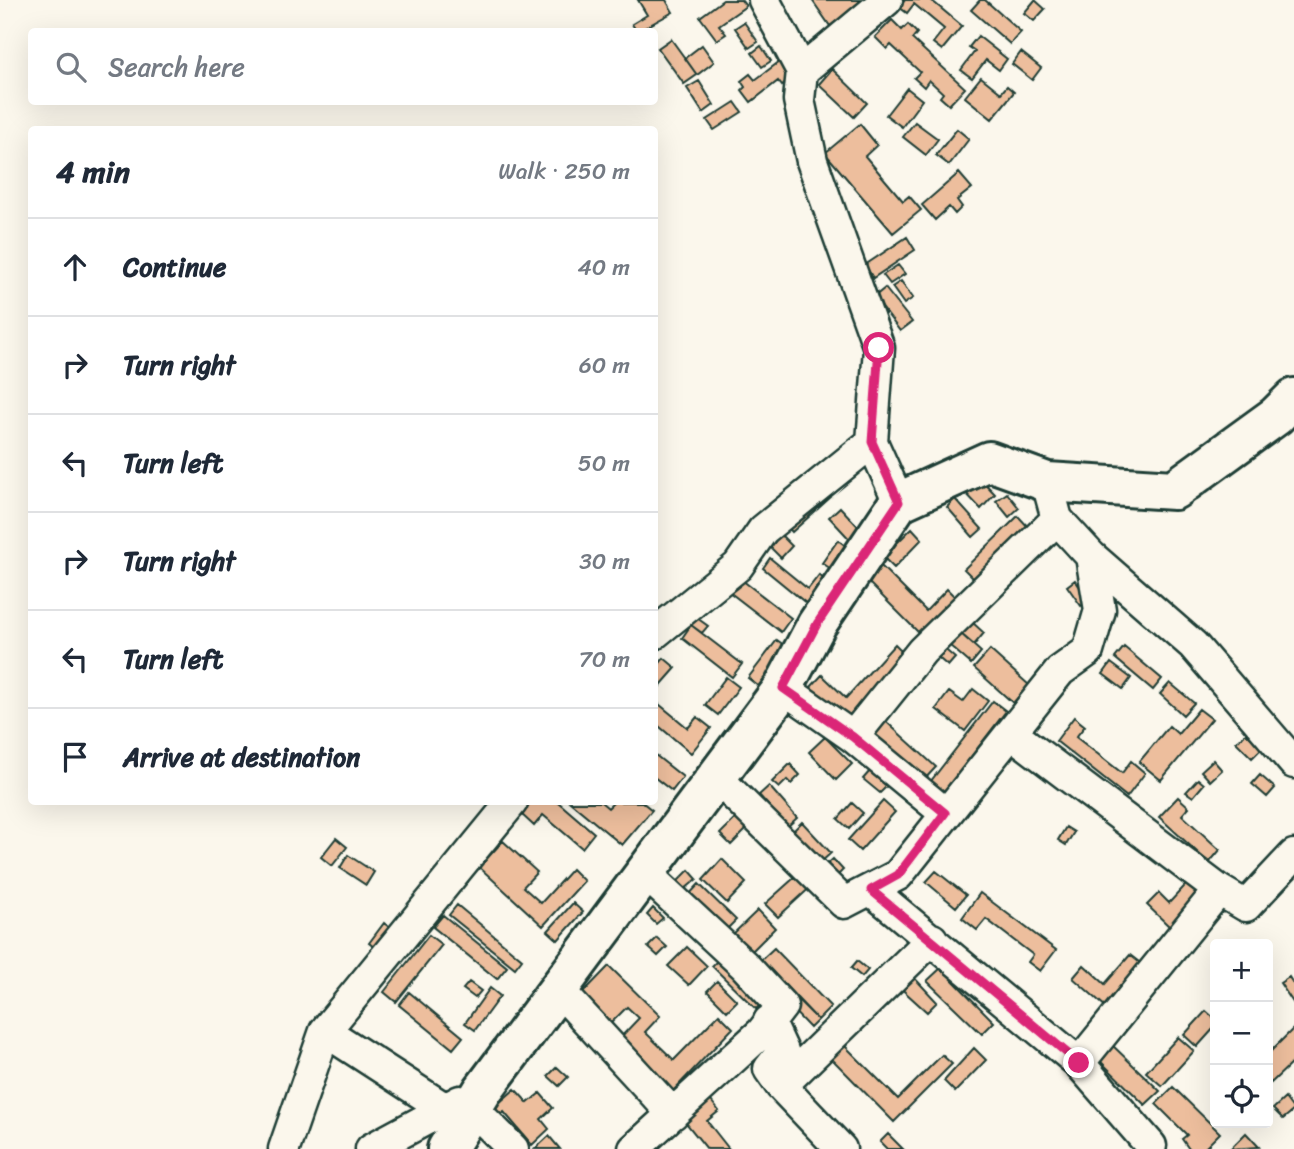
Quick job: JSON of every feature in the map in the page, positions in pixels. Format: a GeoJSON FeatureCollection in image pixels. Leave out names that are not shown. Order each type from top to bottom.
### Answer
{"type":"FeatureCollection","features":[{"type":"Feature","properties":{"kind":"street"},"geometry":{"type":"LineString","coordinates":[[764,0],[802,71],[799,100],[812,161],[879,348],[872,442],[899,502]]}},
{"type":"Feature","properties":{"kind":"street"},"geometry":{"type":"LineString","coordinates":[[802,71],[887,0]]}},
{"type":"Feature","properties":{"kind":"street"},"geometry":{"type":"LineString","coordinates":[[447,1149],[466,1102],[557,988],[783,688],[817,624],[899,502],[989,461],[1047,482],[1174,491],[1276,416],[1294,398]]}},
{"type":"Feature","properties":{"kind":"street"},"geometry":{"type":"LineString","coordinates":[[658,631],[738,566],[763,530],[872,442]]}},
{"type":"Feature","properties":{"kind":"street"},"geometry":{"type":"LineString","coordinates":[[1047,482],[1057,519],[1091,556],[1193,645],[1294,763]]}},
{"type":"Feature","properties":{"kind":"street"},"geometry":{"type":"LineString","coordinates":[[853,737],[922,652],[1057,519]]}},
{"type":"Feature","properties":{"kind":"street"},"geometry":{"type":"LineString","coordinates":[[716,776],[844,902],[898,875],[1060,671],[1088,651],[1100,610],[1091,556]]}},
{"type":"Feature","properties":{"kind":"street"},"geometry":{"type":"LineString","coordinates":[[783,688],[853,737],[945,813]]}},
{"type":"Feature","properties":{"kind":"street"},"geometry":{"type":"LineString","coordinates":[[1011,733],[1219,890],[1246,906],[1294,855]]}},
{"type":"Feature","properties":{"kind":"street"},"geometry":{"type":"LineString","coordinates":[[284,1149],[325,1031],[510,805]]}},
{"type":"Feature","properties":{"kind":"street"},"geometry":{"type":"LineString","coordinates":[[634,1149],[762,1032],[782,1006],[745,966],[645,873]]}},
{"type":"Feature","properties":{"kind":"street"},"geometry":{"type":"LineString","coordinates":[[871,890],[1079,1063],[1152,1146],[1149,1149]]}},
{"type":"Feature","properties":{"kind":"street"},"geometry":{"type":"LineString","coordinates":[[1079,1063],[1219,890]]}},
{"type":"Feature","properties":{"kind":"street"},"geometry":{"type":"LineString","coordinates":[[780,1086],[932,939]]}},
{"type":"Feature","properties":{"kind":"street"},"geometry":{"type":"LineString","coordinates":[[557,988],[673,1114]]}},
{"type":"Feature","properties":{"kind":"street"},"geometry":{"type":"LineString","coordinates":[[769,1021],[783,1051],[769,1069],[780,1086],[836,1148]]}},
{"type":"Feature","properties":{"kind":"street"},"geometry":{"type":"LineString","coordinates":[[325,1031],[466,1102],[513,1149]]}},
{"type":"Feature","properties":{"kind":"street"},"geometry":{"type":"LineString","coordinates":[[371,1149],[466,1102]]}},
{"type":"Feature","properties":{"kind":"building"},"geometry":{"type":"Polygon","coordinates":[[[638,0],[666,0],[673,12],[644,28],[634,28],[632,24],[647,15],[638,0]]]}},
{"type":"Feature","properties":{"kind":"building"},"geometry":{"type":"Polygon","coordinates":[[[723,0],[741,0],[746,6],[719,25],[726,34],[717,40],[700,17],[723,0]]]}},
{"type":"Feature","properties":{"kind":"building"},"geometry":{"type":"Polygon","coordinates":[[[812,0],[865,0],[830,26],[812,0]]]}},
{"type":"Feature","properties":{"kind":"building"},"geometry":{"type":"Polygon","coordinates":[[[905,0],[931,0],[962,26],[942,50],[933,43],[944,29],[914,4],[907,13],[899,7],[905,0]]]}},
{"type":"Feature","properties":{"kind":"building"},"geometry":{"type":"Polygon","coordinates":[[[980,0],[985,0],[1021,32],[1010,44],[971,10],[980,0]]]}},
{"type":"Feature","properties":{"kind":"building"},"geometry":{"type":"Polygon","coordinates":[[[1035,0],[1045,9],[1034,21],[1024,13],[1035,0]]]}},
{"type":"Feature","properties":{"kind":"building"},"geometry":{"type":"Polygon","coordinates":[[[892,20],[902,30],[908,24],[917,33],[912,39],[965,88],[949,105],[940,97],[943,93],[929,80],[924,87],[914,78],[920,72],[891,45],[887,49],[875,37],[892,20]]]}},
{"type":"Feature","properties":{"kind":"building"},"geometry":{"type":"Polygon","coordinates":[[[744,22],[758,42],[749,48],[735,28],[744,22]]]}},
{"type":"Feature","properties":{"kind":"building"},"geometry":{"type":"Polygon","coordinates":[[[978,36],[1007,59],[999,70],[986,60],[972,78],[961,70],[975,51],[969,47],[978,36]]]}},
{"type":"Feature","properties":{"kind":"building"},"geometry":{"type":"Polygon","coordinates":[[[671,39],[697,75],[684,84],[658,48],[671,39]]]}},
{"type":"Feature","properties":{"kind":"building"},"geometry":{"type":"Polygon","coordinates":[[[702,45],[714,62],[697,75],[685,58],[702,45]]]}},
{"type":"Feature","properties":{"kind":"building"},"geometry":{"type":"Polygon","coordinates":[[[761,46],[771,61],[762,67],[752,53],[761,46]]]}},
{"type":"Feature","properties":{"kind":"building"},"geometry":{"type":"Polygon","coordinates":[[[1021,52],[1041,68],[1032,80],[1012,64],[1021,52]]]}},
{"type":"Feature","properties":{"kind":"building"},"geometry":{"type":"Polygon","coordinates":[[[779,62],[791,79],[782,86],[778,81],[751,102],[742,90],[745,87],[741,81],[750,74],[755,80],[779,62]]]}},
{"type":"Feature","properties":{"kind":"building"},"geometry":{"type":"Polygon","coordinates":[[[832,69],[867,103],[854,117],[819,84],[832,69]]]}},
{"type":"Feature","properties":{"kind":"building"},"geometry":{"type":"Polygon","coordinates":[[[981,77],[1001,93],[1007,86],[1014,92],[992,119],[965,97],[981,77]]]}},
{"type":"Feature","properties":{"kind":"building"},"geometry":{"type":"Polygon","coordinates":[[[699,81],[714,105],[703,113],[687,88],[699,81]]]}},
{"type":"Feature","properties":{"kind":"building"},"geometry":{"type":"Polygon","coordinates":[[[907,88],[922,100],[902,127],[886,115],[907,88]]]}},
{"type":"Feature","properties":{"kind":"building"},"geometry":{"type":"Polygon","coordinates":[[[735,102],[742,112],[714,130],[707,120],[735,102]]]}},
{"type":"Feature","properties":{"kind":"building"},"geometry":{"type":"Polygon","coordinates":[[[915,122],[938,139],[926,155],[903,137],[915,122]]]}},
{"type":"Feature","properties":{"kind":"building"},"geometry":{"type":"Polygon","coordinates":[[[860,124],[877,145],[865,156],[903,201],[909,196],[921,210],[893,233],[825,153],[860,124]]]}},
{"type":"Feature","properties":{"kind":"building"},"geometry":{"type":"Polygon","coordinates":[[[957,129],[969,139],[949,165],[936,155],[957,129]]]}},
{"type":"Feature","properties":{"kind":"building"},"geometry":{"type":"Polygon","coordinates":[[[959,173],[972,188],[957,200],[962,207],[955,214],[949,207],[935,220],[922,205],[959,173]]]}},
{"type":"Feature","properties":{"kind":"building"},"geometry":{"type":"Polygon","coordinates":[[[907,237],[915,250],[873,278],[865,265],[907,237]]]}},
{"type":"Feature","properties":{"kind":"building"},"geometry":{"type":"Polygon","coordinates":[[[898,265],[905,274],[890,284],[883,275],[898,265]]]}},
{"type":"Feature","properties":{"kind":"building"},"geometry":{"type":"Polygon","coordinates":[[[901,281],[913,298],[904,304],[892,287],[901,281]]]}},
{"type":"Feature","properties":{"kind":"building"},"geometry":{"type":"Polygon","coordinates":[[[885,288],[912,322],[900,331],[874,297],[885,288]]]}},
{"type":"Feature","properties":{"kind":"building"},"geometry":{"type":"Polygon","coordinates":[[[977,475],[995,494],[981,509],[962,489],[977,475]]]}},
{"type":"Feature","properties":{"kind":"building"},"geometry":{"type":"Polygon","coordinates":[[[823,488],[831,497],[792,532],[784,523],[823,488]]]}},
{"type":"Feature","properties":{"kind":"building"},"geometry":{"type":"Polygon","coordinates":[[[1007,493],[1019,508],[1009,517],[996,501],[1007,493]]]}},
{"type":"Feature","properties":{"kind":"building"},"geometry":{"type":"Polygon","coordinates":[[[955,499],[982,529],[973,537],[947,507],[955,499]]]}},
{"type":"Feature","properties":{"kind":"building"},"geometry":{"type":"Polygon","coordinates":[[[840,507],[866,535],[855,545],[829,517],[840,507]]]}},
{"type":"Feature","properties":{"kind":"building"},"geometry":{"type":"Polygon","coordinates":[[[1018,516],[1031,530],[977,582],[964,569],[1018,516]]]}},
{"type":"Feature","properties":{"kind":"building"},"geometry":{"type":"Polygon","coordinates":[[[912,528],[922,539],[894,568],[883,557],[912,528]]]}},
{"type":"Feature","properties":{"kind":"building"},"geometry":{"type":"Polygon","coordinates":[[[781,535],[792,546],[781,558],[770,547],[781,535]]]}},
{"type":"Feature","properties":{"kind":"building"},"geometry":{"type":"Polygon","coordinates":[[[838,540],[851,550],[836,572],[822,563],[838,540]]]}},
{"type":"Feature","properties":{"kind":"building"},"geometry":{"type":"Polygon","coordinates":[[[770,558],[808,589],[819,575],[831,585],[812,608],[763,568],[770,558]]]}},
{"type":"Feature","properties":{"kind":"building"},"geometry":{"type":"Polygon","coordinates":[[[878,563],[926,611],[947,589],[958,600],[922,636],[864,578],[878,563]]]}},
{"type":"Feature","properties":{"kind":"building"},"geometry":{"type":"Polygon","coordinates":[[[738,577],[791,618],[781,632],[728,591],[738,577]]]}},
{"type":"Feature","properties":{"kind":"building"},"geometry":{"type":"Polygon","coordinates":[[[1075,580],[1089,601],[1081,606],[1067,586],[1075,580]]]}},
{"type":"Feature","properties":{"kind":"building"},"geometry":{"type":"Polygon","coordinates":[[[697,618],[708,626],[702,633],[691,625],[697,618]]]}},
{"type":"Feature","properties":{"kind":"building"},"geometry":{"type":"Polygon","coordinates":[[[971,621],[984,633],[974,645],[960,633],[971,621]]]}},
{"type":"Feature","properties":{"kind":"building"},"geometry":{"type":"Polygon","coordinates":[[[691,625],[742,664],[732,677],[682,638],[691,625]]]}},
{"type":"Feature","properties":{"kind":"building"},"geometry":{"type":"Polygon","coordinates":[[[960,633],[981,652],[971,664],[949,645],[960,633]]]}},
{"type":"Feature","properties":{"kind":"building"},"geometry":{"type":"Polygon","coordinates":[[[777,640],[792,651],[763,690],[748,678],[777,640]]]}},
{"type":"Feature","properties":{"kind":"building"},"geometry":{"type":"Polygon","coordinates":[[[895,644],[906,655],[847,721],[810,688],[822,675],[846,698],[895,644]]]}},
{"type":"Feature","properties":{"kind":"building"},"geometry":{"type":"Polygon","coordinates":[[[940,645],[955,658],[948,666],[934,654],[940,645]]]}},
{"type":"Feature","properties":{"kind":"building"},"geometry":{"type":"Polygon","coordinates":[[[1124,647],[1162,679],[1153,690],[1115,658],[1124,647]]]}},
{"type":"Feature","properties":{"kind":"building"},"geometry":{"type":"Polygon","coordinates":[[[990,650],[1029,685],[1013,703],[974,668],[990,650]]]}},
{"type":"Feature","properties":{"kind":"building"},"geometry":{"type":"Polygon","coordinates":[[[664,658],[676,668],[658,688],[658,665],[664,658]]]}},
{"type":"Feature","properties":{"kind":"building"},"geometry":{"type":"Polygon","coordinates":[[[1111,663],[1131,678],[1123,689],[1103,674],[1111,663]]]}},
{"type":"Feature","properties":{"kind":"building"},"geometry":{"type":"Polygon","coordinates":[[[726,677],[739,687],[718,715],[705,705],[726,677]]]}},
{"type":"Feature","properties":{"kind":"building"},"geometry":{"type":"Polygon","coordinates":[[[1170,683],[1194,703],[1183,715],[1160,694],[1170,683]]]}},
{"type":"Feature","properties":{"kind":"building"},"geometry":{"type":"Polygon","coordinates":[[[973,689],[988,701],[965,731],[936,709],[949,692],[963,702],[973,689]]]}},
{"type":"Feature","properties":{"kind":"building"},"geometry":{"type":"Polygon","coordinates":[[[993,701],[1006,711],[941,796],[927,786],[993,701]]]}},
{"type":"Feature","properties":{"kind":"building"},"geometry":{"type":"Polygon","coordinates":[[[658,703],[688,728],[697,717],[711,728],[691,753],[658,725],[658,703]]]}},
{"type":"Feature","properties":{"kind":"building"},"geometry":{"type":"Polygon","coordinates":[[[1199,709],[1212,719],[1161,780],[1139,762],[1169,726],[1178,734],[1199,709]]]}},
{"type":"Feature","properties":{"kind":"building"},"geometry":{"type":"Polygon","coordinates":[[[880,716],[936,767],[922,782],[866,732],[880,716]]]}},
{"type":"Feature","properties":{"kind":"building"},"geometry":{"type":"Polygon","coordinates":[[[1074,717],[1085,726],[1076,737],[1122,773],[1131,761],[1145,773],[1127,797],[1056,741],[1074,717]]]}},
{"type":"Feature","properties":{"kind":"building"},"geometry":{"type":"Polygon","coordinates":[[[1246,733],[1262,748],[1252,758],[1236,742],[1246,733]]]}},
{"type":"Feature","properties":{"kind":"building"},"geometry":{"type":"Polygon","coordinates":[[[825,737],[852,764],[836,780],[809,752],[825,737]]]}},
{"type":"Feature","properties":{"kind":"building"},"geometry":{"type":"Polygon","coordinates":[[[658,757],[683,777],[672,791],[658,780],[658,757]]]}},
{"type":"Feature","properties":{"kind":"building"},"geometry":{"type":"Polygon","coordinates":[[[1213,760],[1222,770],[1210,781],[1201,771],[1213,760]]]}},
{"type":"Feature","properties":{"kind":"building"},"geometry":{"type":"Polygon","coordinates":[[[790,764],[800,775],[791,784],[787,780],[779,788],[772,782],[790,764]]]}},
{"type":"Feature","properties":{"kind":"building"},"geometry":{"type":"Polygon","coordinates":[[[870,771],[887,786],[880,793],[863,779],[870,771]]]}},
{"type":"Feature","properties":{"kind":"building"},"geometry":{"type":"Polygon","coordinates":[[[1260,775],[1275,788],[1267,797],[1252,784],[1260,775]]]}},
{"type":"Feature","properties":{"kind":"building"},"geometry":{"type":"Polygon","coordinates":[[[1198,779],[1204,784],[1193,797],[1186,792],[1198,779]]]}},
{"type":"Feature","properties":{"kind":"building"},"geometry":{"type":"Polygon","coordinates":[[[769,786],[797,818],[787,827],[759,795],[769,786]]]}},
{"type":"Feature","properties":{"kind":"building"},"geometry":{"type":"Polygon","coordinates":[[[1178,797],[1189,807],[1182,815],[1220,850],[1209,863],[1159,817],[1178,797]]]}},
{"type":"Feature","properties":{"kind":"building"},"geometry":{"type":"Polygon","coordinates":[[[883,801],[895,812],[860,851],[848,840],[883,801]]]}},
{"type":"Feature","properties":{"kind":"building"},"geometry":{"type":"Polygon","coordinates":[[[852,803],[863,813],[849,829],[838,819],[852,803]]]}},
{"type":"Feature","properties":{"kind":"building"},"geometry":{"type":"Polygon","coordinates":[[[528,805],[561,805],[594,833],[582,848],[543,815],[534,826],[521,814],[528,805]]]}},
{"type":"Feature","properties":{"kind":"building"},"geometry":{"type":"Polygon","coordinates":[[[574,805],[604,805],[608,808],[611,805],[646,805],[652,810],[622,845],[574,805]]]}},
{"type":"Feature","properties":{"kind":"building"},"geometry":{"type":"Polygon","coordinates":[[[736,818],[747,829],[731,845],[720,834],[736,818]]]}},
{"type":"Feature","properties":{"kind":"building"},"geometry":{"type":"Polygon","coordinates":[[[802,822],[831,853],[820,863],[792,832],[802,822]]]}},
{"type":"Feature","properties":{"kind":"building"},"geometry":{"type":"Polygon","coordinates":[[[1066,827],[1074,832],[1066,845],[1058,840],[1066,827]]]}},
{"type":"Feature","properties":{"kind":"building"},"geometry":{"type":"Polygon","coordinates":[[[336,838],[347,847],[332,866],[321,857],[336,838]]]}},
{"type":"Feature","properties":{"kind":"building"},"geometry":{"type":"Polygon","coordinates":[[[503,841],[537,872],[523,887],[541,903],[572,869],[584,881],[543,926],[479,867],[503,841]]]}},
{"type":"Feature","properties":{"kind":"building"},"geometry":{"type":"Polygon","coordinates":[[[348,855],[374,872],[366,885],[340,868],[348,855]]]}},
{"type":"Feature","properties":{"kind":"building"},"geometry":{"type":"Polygon","coordinates":[[[722,859],[746,883],[727,903],[703,880],[722,859]]]}},
{"type":"Feature","properties":{"kind":"building"},"geometry":{"type":"Polygon","coordinates":[[[833,859],[843,870],[835,878],[824,867],[833,859]]]}},
{"type":"Feature","properties":{"kind":"building"},"geometry":{"type":"Polygon","coordinates":[[[689,870],[697,879],[685,889],[678,881],[689,870]]]}},
{"type":"Feature","properties":{"kind":"building"},"geometry":{"type":"Polygon","coordinates":[[[803,870],[815,883],[778,917],[765,904],[803,870]]]}},
{"type":"Feature","properties":{"kind":"building"},"geometry":{"type":"Polygon","coordinates":[[[936,871],[966,895],[956,907],[926,882],[936,871]]]}},
{"type":"Feature","properties":{"kind":"building"},"geometry":{"type":"Polygon","coordinates":[[[1194,876],[1208,890],[1171,928],[1147,905],[1159,893],[1169,903],[1194,876]]]}},
{"type":"Feature","properties":{"kind":"building"},"geometry":{"type":"Polygon","coordinates":[[[699,884],[736,920],[722,934],[685,899],[699,884]]]}},
{"type":"Feature","properties":{"kind":"building"},"geometry":{"type":"Polygon","coordinates":[[[980,893],[1056,950],[1040,971],[1028,962],[1033,955],[986,919],[977,930],[962,918],[980,893]]]}},
{"type":"Feature","properties":{"kind":"building"},"geometry":{"type":"Polygon","coordinates":[[[573,903],[583,912],[558,940],[548,931],[573,903]]]}},
{"type":"Feature","properties":{"kind":"building"},"geometry":{"type":"Polygon","coordinates":[[[457,905],[522,959],[515,968],[449,915],[457,905]]]}},
{"type":"Feature","properties":{"kind":"building"},"geometry":{"type":"Polygon","coordinates":[[[653,908],[663,918],[656,924],[647,915],[653,908]]]}},
{"type":"Feature","properties":{"kind":"building"},"geometry":{"type":"Polygon","coordinates":[[[758,910],[775,928],[749,954],[731,936],[758,910]]]}},
{"type":"Feature","properties":{"kind":"building"},"geometry":{"type":"Polygon","coordinates":[[[443,915],[507,967],[497,979],[433,927],[443,915]]]}},
{"type":"Feature","properties":{"kind":"building"},"geometry":{"type":"Polygon","coordinates":[[[384,923],[395,932],[380,952],[369,943],[384,923]]]}},
{"type":"Feature","properties":{"kind":"building"},"geometry":{"type":"Polygon","coordinates":[[[429,935],[442,945],[396,1002],[384,992],[429,935]]]}},
{"type":"Feature","properties":{"kind":"building"},"geometry":{"type":"Polygon","coordinates":[[[657,938],[667,947],[658,956],[648,947],[657,938]]]}},
{"type":"Feature","properties":{"kind":"building"},"geometry":{"type":"Polygon","coordinates":[[[687,947],[707,966],[689,985],[668,966],[687,947]]]}},
{"type":"Feature","properties":{"kind":"building"},"geometry":{"type":"Polygon","coordinates":[[[774,948],[831,1007],[818,1020],[761,960],[774,948]]]}},
{"type":"Feature","properties":{"kind":"building"},"geometry":{"type":"Polygon","coordinates":[[[1130,955],[1144,966],[1107,1008],[1073,978],[1084,965],[1105,984],[1130,955]]]}},
{"type":"Feature","properties":{"kind":"building"},"geometry":{"type":"Polygon","coordinates":[[[719,959],[764,1001],[756,1009],[712,966],[719,959]]]}},
{"type":"Feature","properties":{"kind":"building"},"geometry":{"type":"Polygon","coordinates":[[[857,961],[868,970],[862,977],[851,968],[857,961]]]}},
{"type":"Feature","properties":{"kind":"building"},"geometry":{"type":"Polygon","coordinates":[[[609,966],[660,1016],[645,1032],[674,1060],[719,1014],[733,1028],[672,1092],[618,1040],[639,1018],[627,1007],[607,1027],[578,998],[609,966]]]}},
{"type":"Feature","properties":{"kind":"building"},"geometry":{"type":"Polygon","coordinates":[[[941,968],[994,1022],[982,1034],[927,981],[941,968]]]}},
{"type":"Feature","properties":{"kind":"building"},"geometry":{"type":"Polygon","coordinates":[[[908,971],[937,1002],[927,1012],[895,983],[908,971]]]}},
{"type":"Feature","properties":{"kind":"building"},"geometry":{"type":"Polygon","coordinates":[[[1289,977],[1294,985],[1294,1004],[1280,983],[1289,977]]]}},
{"type":"Feature","properties":{"kind":"building"},"geometry":{"type":"Polygon","coordinates":[[[717,981],[737,1001],[727,1011],[707,991],[717,981]]]}},
{"type":"Feature","properties":{"kind":"building"},"geometry":{"type":"Polygon","coordinates":[[[469,982],[481,991],[475,998],[463,989],[469,982]]]}},
{"type":"Feature","properties":{"kind":"building"},"geometry":{"type":"Polygon","coordinates":[[[490,988],[500,996],[475,1030],[465,1023],[490,988]]]}},
{"type":"Feature","properties":{"kind":"building"},"geometry":{"type":"Polygon","coordinates":[[[409,992],[463,1037],[453,1049],[399,1005],[409,992]]]}},
{"type":"Feature","properties":{"kind":"building"},"geometry":{"type":"Polygon","coordinates":[[[795,997],[818,1020],[810,1028],[787,1004],[795,997]]]}},
{"type":"Feature","properties":{"kind":"building"},"geometry":{"type":"Polygon","coordinates":[[[1206,1011],[1210,1015],[1210,1033],[1197,1047],[1184,1035],[1206,1011]]]}},
{"type":"Feature","properties":{"kind":"building"},"geometry":{"type":"Polygon","coordinates":[[[1294,1028],[1294,1061],[1273,1081],[1273,1065],[1273,1049],[1294,1028]]]}},
{"type":"Feature","properties":{"kind":"building"},"geometry":{"type":"Polygon","coordinates":[[[1178,1037],[1194,1051],[1162,1086],[1146,1072],[1178,1037]]]}},
{"type":"Feature","properties":{"kind":"building"},"geometry":{"type":"Polygon","coordinates":[[[1110,1043],[1160,1091],[1145,1105],[1096,1057],[1110,1043]]]}},
{"type":"Feature","properties":{"kind":"building"},"geometry":{"type":"Polygon","coordinates":[[[843,1044],[898,1099],[942,1055],[952,1064],[894,1122],[830,1057],[843,1044]]]}},
{"type":"Feature","properties":{"kind":"building"},"geometry":{"type":"Polygon","coordinates":[[[974,1048],[986,1060],[955,1092],[944,1081],[974,1048]]]}},
{"type":"Feature","properties":{"kind":"building"},"geometry":{"type":"Polygon","coordinates":[[[557,1067],[568,1077],[559,1086],[548,1076],[557,1067]]]}},
{"type":"Feature","properties":{"kind":"building"},"geometry":{"type":"Polygon","coordinates":[[[1173,1087],[1210,1123],[1210,1128],[1215,1128],[1220,1133],[1204,1149],[1189,1149],[1182,1139],[1187,1135],[1156,1104],[1173,1087]]]}},
{"type":"Feature","properties":{"kind":"building"},"geometry":{"type":"Polygon","coordinates":[[[515,1089],[528,1103],[540,1093],[553,1108],[541,1119],[549,1129],[532,1145],[504,1112],[497,1118],[490,1111],[515,1089]]]}},
{"type":"Feature","properties":{"kind":"building"},"geometry":{"type":"Polygon","coordinates":[[[708,1097],[719,1111],[707,1121],[729,1149],[707,1149],[682,1118],[708,1097]]]}},
{"type":"Feature","properties":{"kind":"building"},"geometry":{"type":"Polygon","coordinates":[[[1285,1098],[1294,1110],[1283,1119],[1273,1109],[1285,1098]]]}},
{"type":"Feature","properties":{"kind":"building"},"geometry":{"type":"Polygon","coordinates":[[[1246,1133],[1259,1147],[1230,1149],[1246,1133]]]}},
{"type":"Feature","properties":{"kind":"building"},"geometry":{"type":"Polygon","coordinates":[[[888,1134],[903,1149],[887,1149],[880,1142],[888,1134]]]}},
{"type":"Feature","properties":{"kind":"building"},"geometry":{"type":"Polygon","coordinates":[[[549,1136],[560,1149],[535,1149],[549,1136]]]}},
{"type":"Feature","properties":{"kind":"route"},"geometry":{"type":"LineString","coordinates":[[879,348],[872,442],[899,502],[817,624],[783,688],[853,737],[945,813],[898,875],[871,890],[1079,1063]]}}]}
